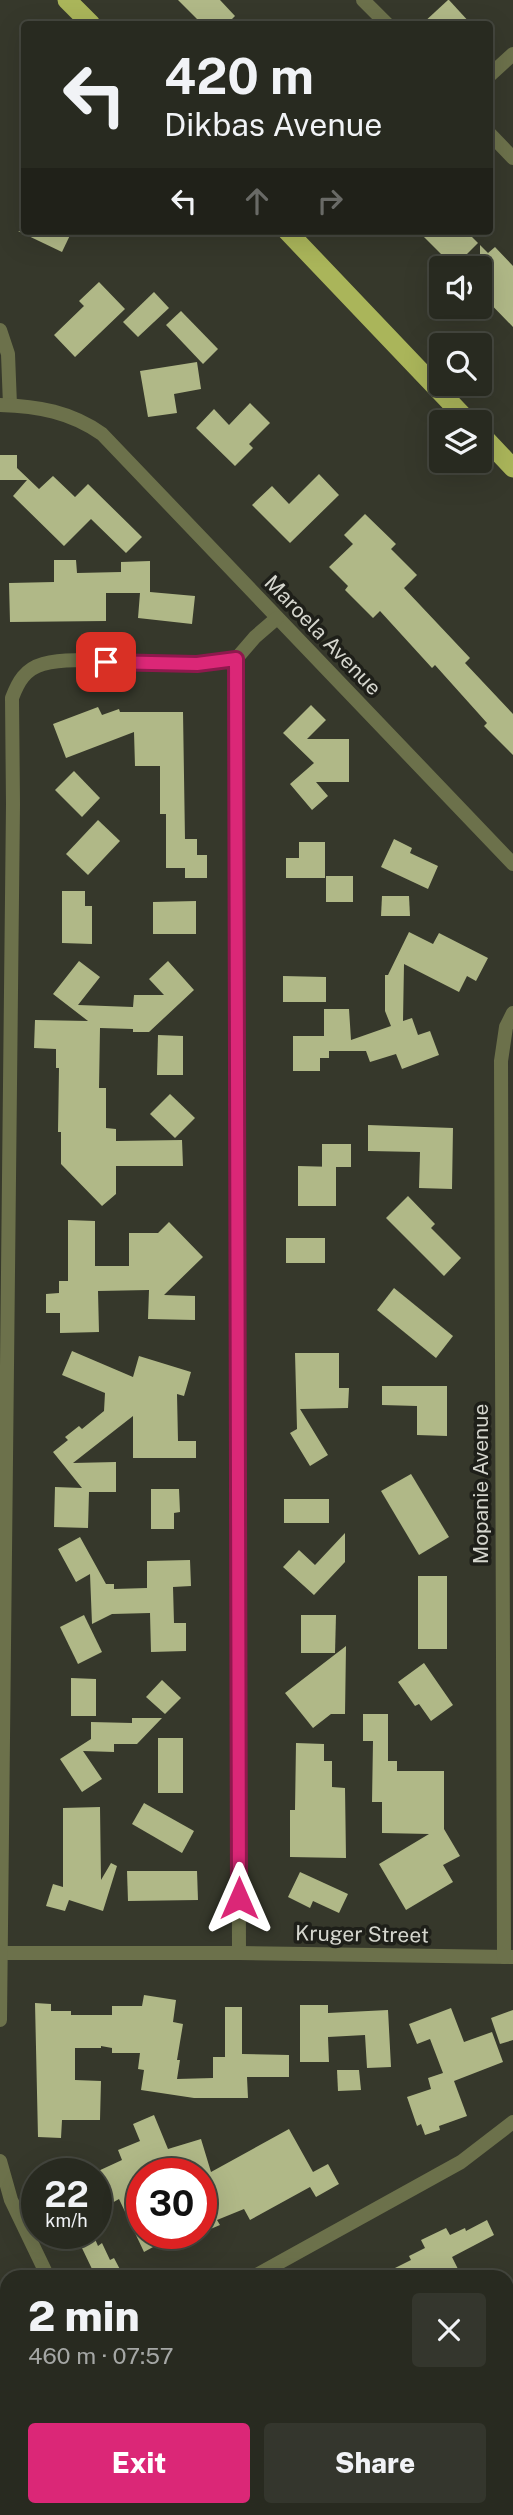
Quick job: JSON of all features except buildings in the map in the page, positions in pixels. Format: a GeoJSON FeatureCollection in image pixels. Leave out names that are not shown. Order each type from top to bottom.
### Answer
{"type":"FeatureCollection","features":[{"type":"Feature","properties":{"kind":"highway"},"geometry":{"type":"LineString","coordinates":[[67,0],[88,21]]}},
{"type":"Feature","properties":{"kind":"highway"},"geometry":{"type":"LineString","coordinates":[[291,235],[458,410]]}},
{"type":"Feature","properties":{"kind":"highway"},"geometry":{"type":"LineString","coordinates":[[492,446],[513,468]]}},
{"type":"Feature","properties":{"kind":"street"},"geometry":{"type":"LineString","coordinates":[[363,0],[384,21]]}},
{"type":"Feature","properties":{"kind":"street"},"geometry":{"type":"LineString","coordinates":[[493,72],[513,54]]}},
{"type":"Feature","properties":{"kind":"street"},"geometry":{"type":"LineString","coordinates":[[493,137],[513,158]]}},
{"type":"Feature","properties":{"kind":"street"},"geometry":{"type":"LineString","coordinates":[[0,330],[8,354],[5,405]]}},
{"type":"Feature","properties":{"kind":"street","name":"Maroela Avenue"},"geometry":{"type":"LineString","coordinates":[[5,405],[49,409],[73,416],[102,434],[513,864]]}},
{"type":"Feature","properties":{"kind":"street"},"geometry":{"type":"LineString","coordinates":[[239,1953],[236,659],[255,637],[277,618]]}},
{"type":"Feature","properties":{"kind":"street"},"geometry":{"type":"LineString","coordinates":[[0,2020],[12,698],[18,682],[29,670],[43,664],[81,661],[197,664],[236,659]]}},
{"type":"Feature","properties":{"kind":"street","name":"Mopanie Avenue"},"geometry":{"type":"LineString","coordinates":[[508,1957],[501,1061],[506,1027],[513,1013]]}},
{"type":"Feature","properties":{"kind":"street","name":"Kruger Street"},"geometry":{"type":"LineString","coordinates":[[1,1953],[508,1957]]}},
{"type":"Feature","properties":{"kind":"street"},"geometry":{"type":"LineString","coordinates":[[266,2270],[461,2162],[513,2122]]}},
{"type":"Feature","properties":{"kind":"street"},"geometry":{"type":"LineString","coordinates":[[0,2161],[5,2200],[44,2270]]}},
{"type":"Feature","properties":{"kind":"route"},"geometry":{"type":"LineString","coordinates":[[106,662],[197,664],[236,659],[239,1898]]}}]}
